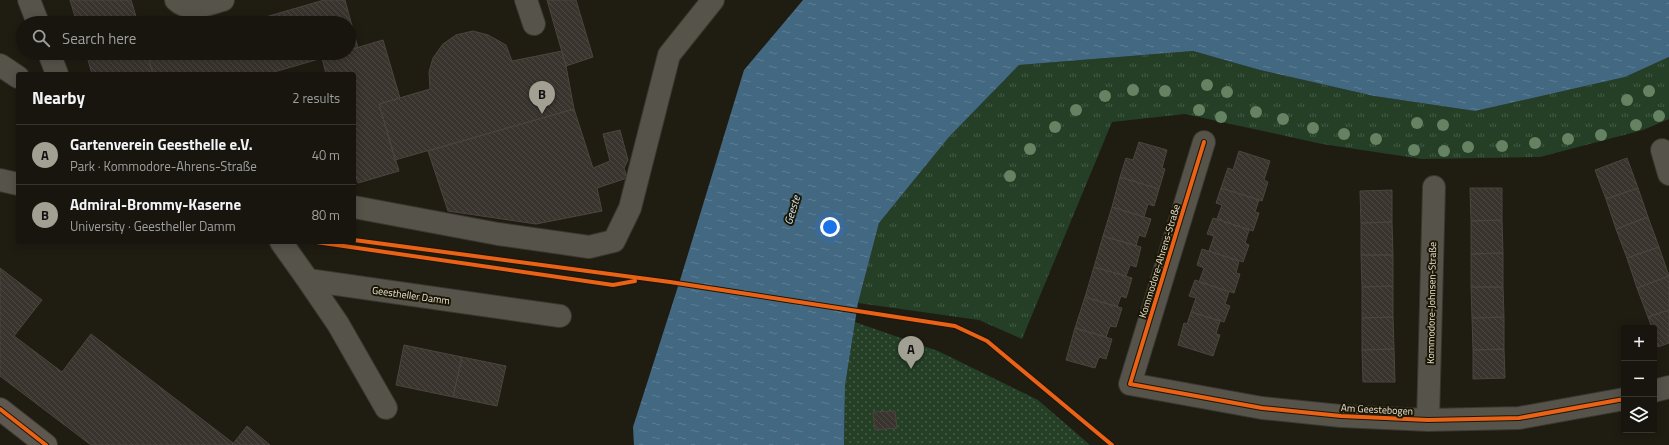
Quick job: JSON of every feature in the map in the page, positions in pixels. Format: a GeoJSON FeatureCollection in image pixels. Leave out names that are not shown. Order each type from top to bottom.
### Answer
{"type":"FeatureCollection","features":[{"type":"Feature","properties":{"kind":"main road"},"geometry":{"type":"LineString","coordinates":[[0,409],[46,445]]}},
{"type":"Feature","properties":{"kind":"street"},"geometry":{"type":"LineString","coordinates":[[29,0],[35,16]]}},
{"type":"Feature","properties":{"kind":"street"},"geometry":{"type":"LineString","coordinates":[[176,0],[179,3],[194,8],[223,0]]}},
{"type":"Feature","properties":{"kind":"street"},"geometry":{"type":"LineString","coordinates":[[526,0],[534,24]]}},
{"type":"Feature","properties":{"kind":"street"},"geometry":{"type":"LineString","coordinates":[[356,207],[498,234],[589,247],[614,241],[630,208],[669,55],[713,0]]}},
{"type":"Feature","properties":{"kind":"street"},"geometry":{"type":"LineString","coordinates":[[52,60],[56,72]]}},
{"type":"Feature","properties":{"kind":"street"},"geometry":{"type":"LineString","coordinates":[[0,65],[16,77]]}},
{"type":"Feature","properties":{"kind":"street","name":"Kommodore-Ahrens-Straße"},"geometry":{"type":"LineString","coordinates":[[1130,384],[1204,142]]}},
{"type":"Feature","properties":{"kind":"street"},"geometry":{"type":"LineString","coordinates":[[1662,150],[1669,174]]}},
{"type":"Feature","properties":{"kind":"street"},"geometry":{"type":"LineString","coordinates":[[0,180],[16,184]]}},
{"type":"Feature","properties":{"kind":"street","name":"Kommodore-Johnsen-Straße"},"geometry":{"type":"LineString","coordinates":[[1428,420],[1434,187]]}},
{"type":"Feature","properties":{"kind":"street"},"geometry":{"type":"LineString","coordinates":[[282,244],[338,324],[386,408]]}},
{"type":"Feature","properties":{"kind":"street","name":"Geestheller Damm"},"geometry":{"type":"LineString","coordinates":[[308,280],[560,316]]}},
{"type":"Feature","properties":{"kind":"street","name":"Am Geestebogen"},"geometry":{"type":"LineString","coordinates":[[1130,384],[1262,408],[1340,416],[1428,420],[1519,418],[1621,400]]}},
{"type":"Feature","properties":{"kind":"street"},"geometry":{"type":"LineString","coordinates":[[1657,390],[1669,387]]}},
{"type":"Feature","properties":{"kind":"green space"},"geometry":{"type":"Polygon","coordinates":[[[1193,51],[1260,70],[1374,96],[1475,111],[1625,77],[1669,57],[1669,119],[1643,130],[1540,157],[1422,159],[1322,144],[1185,114],[1112,122],[1022,339],[979,320],[858,303],[879,223],[949,137],[1019,65],[1193,51]]]}},
{"type":"Feature","properties":{"kind":"green space"},"geometry":{"type":"Polygon","coordinates":[[[855,322],[938,351],[1038,400],[1090,445],[844,445],[845,386],[855,322]]]}},
{"type":"Feature","properties":{"kind":"water","name":"Geeste"},"geometry":{"type":"Polygon","coordinates":[[[803,0],[1669,0],[1669,57],[1625,77],[1475,111],[1374,96],[1260,70],[1193,51],[1019,65],[949,137],[879,223],[858,303],[845,386],[844,445],[634,445],[633,427],[681,277],[744,70],[803,0]]]}},
{"type":"Feature","properties":{"kind":"building"},"geometry":{"type":"Polygon","coordinates":[[[70,0],[131,0],[136,16],[75,16],[70,0]]]}},
{"type":"Feature","properties":{"kind":"building"},"geometry":{"type":"Polygon","coordinates":[[[324,0],[345,0],[349,16],[269,16],[324,0]]]}},
{"type":"Feature","properties":{"kind":"building"},"geometry":{"type":"Polygon","coordinates":[[[547,0],[576,0],[593,57],[566,66],[547,0]]]}},
{"type":"Feature","properties":{"kind":"building"},"geometry":{"type":"Polygon","coordinates":[[[473,31],[488,35],[506,45],[512,61],[562,51],[574,109],[395,160],[379,104],[430,89],[429,72],[433,58],[443,44],[456,35],[473,31]]]}},
{"type":"Feature","properties":{"kind":"building"},"geometry":{"type":"Polygon","coordinates":[[[383,40],[400,98],[379,104],[399,171],[358,183],[356,177],[356,72],[326,72],[322,60],[356,60],[356,48],[383,40]]]}},
{"type":"Feature","properties":{"kind":"building"},"geometry":{"type":"Polygon","coordinates":[[[88,60],[149,60],[152,72],[91,72],[88,60]]]}},
{"type":"Feature","properties":{"kind":"building"},"geometry":{"type":"Polygon","coordinates":[[[149,60],[316,60],[274,72],[152,72],[149,60]]]}},
{"type":"Feature","properties":{"kind":"building"},"geometry":{"type":"Polygon","coordinates":[[[574,109],[593,168],[610,161],[603,134],[620,130],[628,160],[624,168],[627,178],[597,188],[602,211],[536,224],[448,211],[428,151],[574,109]]]}},
{"type":"Feature","properties":{"kind":"building"},"geometry":{"type":"Polygon","coordinates":[[[1139,142],[1167,150],[1162,168],[1165,169],[1159,189],[1120,177],[1126,158],[1133,160],[1139,142]]]}},
{"type":"Feature","properties":{"kind":"building"},"geometry":{"type":"Polygon","coordinates":[[[1239,151],[1270,161],[1264,180],[1268,182],[1262,201],[1221,188],[1228,168],[1233,170],[1239,151]]]}},
{"type":"Feature","properties":{"kind":"building"},"geometry":{"type":"Polygon","coordinates":[[[1627,158],[1638,188],[1606,199],[1595,170],[1627,158]]]}},
{"type":"Feature","properties":{"kind":"building"},"geometry":{"type":"Polygon","coordinates":[[[1120,177],[1159,189],[1154,206],[1148,204],[1144,217],[1112,207],[1120,177]]]}},
{"type":"Feature","properties":{"kind":"building"},"geometry":{"type":"Polygon","coordinates":[[[1221,188],[1259,200],[1255,212],[1259,213],[1253,231],[1217,219],[1222,205],[1216,203],[1221,188]]]}},
{"type":"Feature","properties":{"kind":"building"},"geometry":{"type":"Polygon","coordinates":[[[1470,188],[1502,188],[1502,220],[1471,221],[1470,188]]]}},
{"type":"Feature","properties":{"kind":"building"},"geometry":{"type":"Polygon","coordinates":[[[1638,188],[1648,217],[1616,229],[1606,199],[1638,188]]]}},
{"type":"Feature","properties":{"kind":"building"},"geometry":{"type":"Polygon","coordinates":[[[1392,190],[1392,222],[1361,223],[1360,191],[1392,190]]]}},
{"type":"Feature","properties":{"kind":"building"},"geometry":{"type":"Polygon","coordinates":[[[1112,207],[1151,219],[1145,237],[1139,235],[1136,246],[1103,236],[1112,207]]]}},
{"type":"Feature","properties":{"kind":"building"},"geometry":{"type":"Polygon","coordinates":[[[1648,217],[1659,247],[1627,258],[1616,229],[1648,217]]]}},
{"type":"Feature","properties":{"kind":"building"},"geometry":{"type":"Polygon","coordinates":[[[1213,218],[1249,230],[1245,243],[1249,245],[1243,262],[1209,251],[1214,236],[1207,234],[1213,218]]]}},
{"type":"Feature","properties":{"kind":"building"},"geometry":{"type":"Polygon","coordinates":[[[1502,220],[1503,253],[1471,254],[1471,221],[1502,220]]]}},
{"type":"Feature","properties":{"kind":"building"},"geometry":{"type":"Polygon","coordinates":[[[1392,222],[1393,255],[1361,255],[1361,223],[1392,222]]]}},
{"type":"Feature","properties":{"kind":"building"},"geometry":{"type":"Polygon","coordinates":[[[1103,236],[1141,247],[1136,267],[1130,265],[1126,276],[1094,267],[1103,236]]]}},
{"type":"Feature","properties":{"kind":"building"},"geometry":{"type":"Polygon","coordinates":[[[1659,247],[1669,276],[1637,288],[1627,258],[1659,247]]]}},
{"type":"Feature","properties":{"kind":"building"},"geometry":{"type":"Polygon","coordinates":[[[1202,249],[1239,261],[1236,273],[1240,274],[1234,293],[1199,282],[1204,268],[1197,265],[1202,249]]]}},
{"type":"Feature","properties":{"kind":"building"},"geometry":{"type":"Polygon","coordinates":[[[1503,253],[1503,287],[1471,287],[1471,254],[1503,253]]]}},
{"type":"Feature","properties":{"kind":"building"},"geometry":{"type":"Polygon","coordinates":[[[1361,255],[1393,255],[1393,286],[1362,287],[1361,255]]]}},
{"type":"Feature","properties":{"kind":"building"},"geometry":{"type":"Polygon","coordinates":[[[1094,267],[1132,278],[1126,298],[1121,296],[1117,307],[1085,297],[1094,267]]]}},
{"type":"Feature","properties":{"kind":"building"},"geometry":{"type":"Polygon","coordinates":[[[0,268],[42,300],[14,336],[62,372],[91,334],[233,443],[232,445],[91,445],[0,376],[0,268]]]}},
{"type":"Feature","properties":{"kind":"building"},"geometry":{"type":"Polygon","coordinates":[[[1669,276],[1669,310],[1648,317],[1637,288],[1669,276]]]}},
{"type":"Feature","properties":{"kind":"building"},"geometry":{"type":"Polygon","coordinates":[[[1195,280],[1229,292],[1225,304],[1230,306],[1224,322],[1191,312],[1196,298],[1189,296],[1195,280]]]}},
{"type":"Feature","properties":{"kind":"building"},"geometry":{"type":"Polygon","coordinates":[[[1393,286],[1393,317],[1362,318],[1362,287],[1393,286]]]}},
{"type":"Feature","properties":{"kind":"building"},"geometry":{"type":"Polygon","coordinates":[[[1471,287],[1503,287],[1504,317],[1472,318],[1471,287]]]}},
{"type":"Feature","properties":{"kind":"building"},"geometry":{"type":"Polygon","coordinates":[[[1085,297],[1122,308],[1116,327],[1110,326],[1106,337],[1075,328],[1085,297]]]}},
{"type":"Feature","properties":{"kind":"building"},"geometry":{"type":"Polygon","coordinates":[[[1669,310],[1669,343],[1658,347],[1657,325],[1651,325],[1648,317],[1669,310]]]}},
{"type":"Feature","properties":{"kind":"building"},"geometry":{"type":"Polygon","coordinates":[[[1191,312],[1220,321],[1216,334],[1220,335],[1213,356],[1178,345],[1184,323],[1187,324],[1191,312]]]}},
{"type":"Feature","properties":{"kind":"building"},"geometry":{"type":"Polygon","coordinates":[[[1393,317],[1394,349],[1362,350],[1362,318],[1393,317]]]}},
{"type":"Feature","properties":{"kind":"building"},"geometry":{"type":"Polygon","coordinates":[[[1504,317],[1504,349],[1473,350],[1472,318],[1504,317]]]}},
{"type":"Feature","properties":{"kind":"building"},"geometry":{"type":"Polygon","coordinates":[[[1075,328],[1112,339],[1106,359],[1099,357],[1095,368],[1066,360],[1075,328]]]}},
{"type":"Feature","properties":{"kind":"building"},"geometry":{"type":"Polygon","coordinates":[[[404,345],[462,357],[453,397],[396,385],[404,345]]]}},
{"type":"Feature","properties":{"kind":"building"},"geometry":{"type":"Polygon","coordinates":[[[1394,349],[1395,382],[1363,382],[1362,350],[1394,349]]]}},
{"type":"Feature","properties":{"kind":"building"},"geometry":{"type":"Polygon","coordinates":[[[1504,349],[1505,378],[1473,379],[1473,350],[1504,349]]]}},
{"type":"Feature","properties":{"kind":"building"},"geometry":{"type":"Polygon","coordinates":[[[462,357],[506,366],[497,406],[453,397],[462,357]]]}},
{"type":"Feature","properties":{"kind":"building"},"geometry":{"type":"Polygon","coordinates":[[[895,411],[897,428],[875,430],[873,412],[895,411]]]}},
{"type":"Feature","properties":{"kind":"building"},"geometry":{"type":"Polygon","coordinates":[[[247,426],[270,445],[232,445],[247,426]]]}},
{"type":"Feature","properties":{"kind":"cycle path"},"geometry":{"type":"LineString","coordinates":[[1204,142],[1130,384],[1262,408],[1341,416],[1428,420],[1519,418],[1621,400]]}},
{"type":"Feature","properties":{"kind":"cycle path"},"geometry":{"type":"LineString","coordinates":[[356,240],[670,282],[955,326],[987,341],[1112,445]]}},
{"type":"Feature","properties":{"kind":"cycle path"},"geometry":{"type":"LineString","coordinates":[[330,244],[613,285],[635,281]]}},
{"type":"Feature","properties":{"kind":"cycle path"},"geometry":{"type":"LineString","coordinates":[[0,409],[46,445]]}},
{"type":"Feature","properties":{"kind":"place","name":"Admiral-Brommy-Kaserne"},"geometry":{"type":"Point","coordinates":[542,114]}},
{"type":"Feature","properties":{"kind":"place","name":"Gartenverein Geesthelle e.V."},"geometry":{"type":"Point","coordinates":[911,369]}}]}
